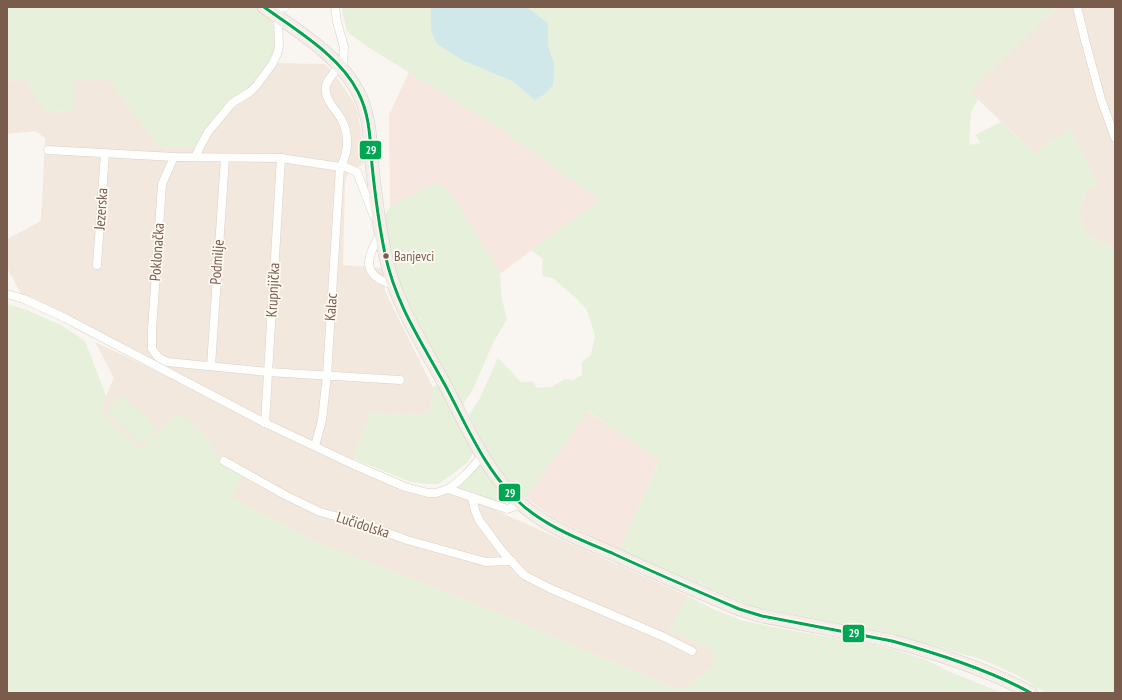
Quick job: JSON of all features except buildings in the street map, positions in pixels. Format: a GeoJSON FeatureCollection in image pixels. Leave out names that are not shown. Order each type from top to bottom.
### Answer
{"type":"FeatureCollection","features":[{"type":"Feature","properties":{"kind":"main road"},"geometry":{"type":"LineString","coordinates":[[274,10],[314,43],[341,68],[358,91],[367,116],[381,228],[393,285],[406,316],[482,456],[506,490],[521,504],[540,518],[575,537],[739,608],[762,616],[892,641],[910,646],[975,668],[1031,693]]}},
{"type":"Feature","properties":{"kind":"street"},"geometry":{"type":"LineString","coordinates":[[335,7],[337,22],[344,47],[341,68]]}},
{"type":"Feature","properties":{"kind":"street"},"geometry":{"type":"LineString","coordinates":[[1077,7],[1085,40],[1112,120],[1115,138]]}},
{"type":"Feature","properties":{"kind":"street"},"geometry":{"type":"LineString","coordinates":[[195,157],[200,144],[208,132],[232,103],[257,86],[273,63],[279,47],[274,10]]}},
{"type":"Feature","properties":{"kind":"street","name":"Kalac"},"geometry":{"type":"LineString","coordinates":[[315,446],[322,420],[327,375],[340,166],[344,160],[346,152],[344,124],[328,98],[326,86],[328,80],[341,68]]}},
{"type":"Feature","properties":{"kind":"street"},"geometry":{"type":"LineString","coordinates":[[48,150],[174,157],[282,158],[340,166],[358,172],[373,214],[381,228],[372,249],[369,267],[371,273],[376,278],[393,285]]}},
{"type":"Feature","properties":{"kind":"street","name":"Jezerska"},"geometry":{"type":"LineString","coordinates":[[97,265],[105,153]]}},
{"type":"Feature","properties":{"kind":"street","name":"Poklonačka"},"geometry":{"type":"LineString","coordinates":[[174,157],[162,184],[155,279],[152,349],[158,357],[167,362],[211,366]]}},
{"type":"Feature","properties":{"kind":"street","name":"Podmilje"},"geometry":{"type":"LineString","coordinates":[[211,366],[225,158]]}},
{"type":"Feature","properties":{"kind":"street","name":"Krupnjička"},"geometry":{"type":"LineString","coordinates":[[265,422],[282,158]]}},
{"type":"Feature","properties":{"kind":"street"},"geometry":{"type":"LineString","coordinates":[[7,294],[24,299],[65,318],[265,422],[352,464],[411,489],[428,493],[436,493],[448,489],[458,483],[482,456]]}},
{"type":"Feature","properties":{"kind":"street"},"geometry":{"type":"LineString","coordinates":[[211,366],[268,372],[400,380]]}},
{"type":"Feature","properties":{"kind":"street","name":"Lučidolska"},"geometry":{"type":"LineString","coordinates":[[224,461],[285,495],[320,512],[362,523],[407,540],[486,562],[512,562]]}},
{"type":"Feature","properties":{"kind":"street"},"geometry":{"type":"LineString","coordinates":[[448,489],[507,509],[521,504]]}},
{"type":"Feature","properties":{"kind":"street"},"geometry":{"type":"LineString","coordinates":[[472,497],[479,520],[502,551],[524,574],[548,588],[664,637],[692,651]]}},
{"type":"Feature","properties":{"kind":"shaded area"},"geometry":{"type":"Polygon","coordinates":[[[1054,7],[1115,7],[1115,249],[1086,235],[1079,216],[1086,189],[1097,184],[1070,128],[1035,154],[969,91],[1036,26],[1056,9],[1054,7]]]}},
{"type":"Feature","properties":{"kind":"shaded area"},"geometry":{"type":"Polygon","coordinates":[[[273,63],[325,64],[338,79],[353,101],[358,114],[364,151],[364,163],[347,175],[345,182],[343,265],[382,268],[385,291],[433,388],[431,409],[422,415],[371,412],[352,464],[416,491],[448,489],[688,596],[670,630],[714,651],[712,667],[690,686],[677,689],[453,595],[313,541],[231,497],[224,461],[202,433],[140,450],[101,412],[114,378],[95,342],[250,415],[24,299],[7,268],[7,239],[41,221],[45,138],[35,131],[7,134],[7,81],[24,79],[46,111],[73,112],[73,79],[108,79],[159,147],[194,148],[201,145],[225,113],[250,92],[273,63]]]}},
{"type":"Feature","properties":{"kind":"shaded area"},"geometry":{"type":"Polygon","coordinates":[[[409,72],[501,129],[599,200],[500,274],[453,196],[437,182],[390,207],[389,115],[409,72]]]}},
{"type":"Feature","properties":{"kind":"shaded area"},"geometry":{"type":"Polygon","coordinates":[[[587,411],[660,459],[619,550],[552,517],[526,498],[587,411]]]}},
{"type":"Feature","properties":{"kind":"green space"},"geometry":{"type":"Polygon","coordinates":[[[7,7],[257,7],[269,15],[274,27],[274,52],[259,76],[250,87],[228,101],[194,148],[159,147],[108,80],[73,79],[73,112],[46,111],[24,79],[7,81],[7,7]]]}},
{"type":"Feature","properties":{"kind":"green space"},"geometry":{"type":"Polygon","coordinates":[[[342,7],[431,7],[431,30],[462,60],[512,81],[524,91],[554,63],[548,45],[548,23],[527,7],[1057,8],[1036,26],[969,91],[978,99],[971,112],[969,145],[981,143],[975,135],[1001,122],[1035,154],[1070,128],[1097,184],[1086,189],[1079,216],[1086,235],[1115,249],[1115,693],[1046,693],[1017,675],[983,660],[929,644],[820,621],[785,616],[757,608],[619,550],[660,460],[588,411],[526,498],[506,479],[486,449],[469,415],[480,398],[498,358],[521,382],[532,381],[537,388],[552,387],[565,379],[573,380],[582,375],[582,362],[591,355],[595,336],[587,310],[553,278],[542,276],[543,259],[531,250],[599,200],[501,129],[368,47],[347,32],[342,7]]]}},
{"type":"Feature","properties":{"kind":"green space"},"geometry":{"type":"Polygon","coordinates":[[[437,182],[453,196],[500,274],[502,300],[507,319],[493,343],[472,391],[461,407],[402,298],[387,238],[385,215],[390,207],[437,182]]]}},
{"type":"Feature","properties":{"kind":"green space"},"geometry":{"type":"Polygon","coordinates":[[[7,304],[27,310],[61,325],[85,341],[106,396],[101,412],[140,450],[177,413],[182,415],[202,433],[224,461],[245,472],[232,497],[313,541],[453,595],[677,689],[690,686],[712,667],[714,651],[670,630],[688,596],[715,610],[744,621],[885,647],[927,660],[948,671],[1002,693],[7,693],[7,304]]]}},
{"type":"Feature","properties":{"kind":"green space"},"geometry":{"type":"Polygon","coordinates":[[[439,384],[474,452],[467,463],[438,484],[427,484],[411,482],[354,459],[371,412],[422,415],[431,409],[433,388],[439,384]]]}},
{"type":"Feature","properties":{"kind":"green space"},"geometry":{"type":"Polygon","coordinates":[[[122,395],[158,428],[142,445],[106,412],[122,395]]]}},
{"type":"Feature","properties":{"kind":"green space"},"geometry":{"type":"Polygon","coordinates":[[[480,464],[484,465],[510,499],[508,503],[490,501],[458,487],[480,464]]]}},
{"type":"Feature","properties":{"kind":"water"},"geometry":{"type":"Polygon","coordinates":[[[431,7],[527,7],[548,23],[548,45],[554,63],[553,85],[545,94],[535,100],[512,81],[462,60],[437,44],[431,30],[431,7]]]}},
{"type":"Feature","properties":{"kind":"transit line","name":"29"},"geometry":{"type":"LineString","coordinates":[[264,7],[329,55],[350,79],[358,92],[367,118],[374,187],[385,254],[402,306],[469,432],[487,462],[508,490],[530,512],[565,532],[739,609],[762,616],[892,641],[945,657],[981,670],[1031,693]]}},
{"type":"Feature","properties":{"kind":"place","name":"Banjevci"},"geometry":{"type":"Point","coordinates":[386,256]}}]}
